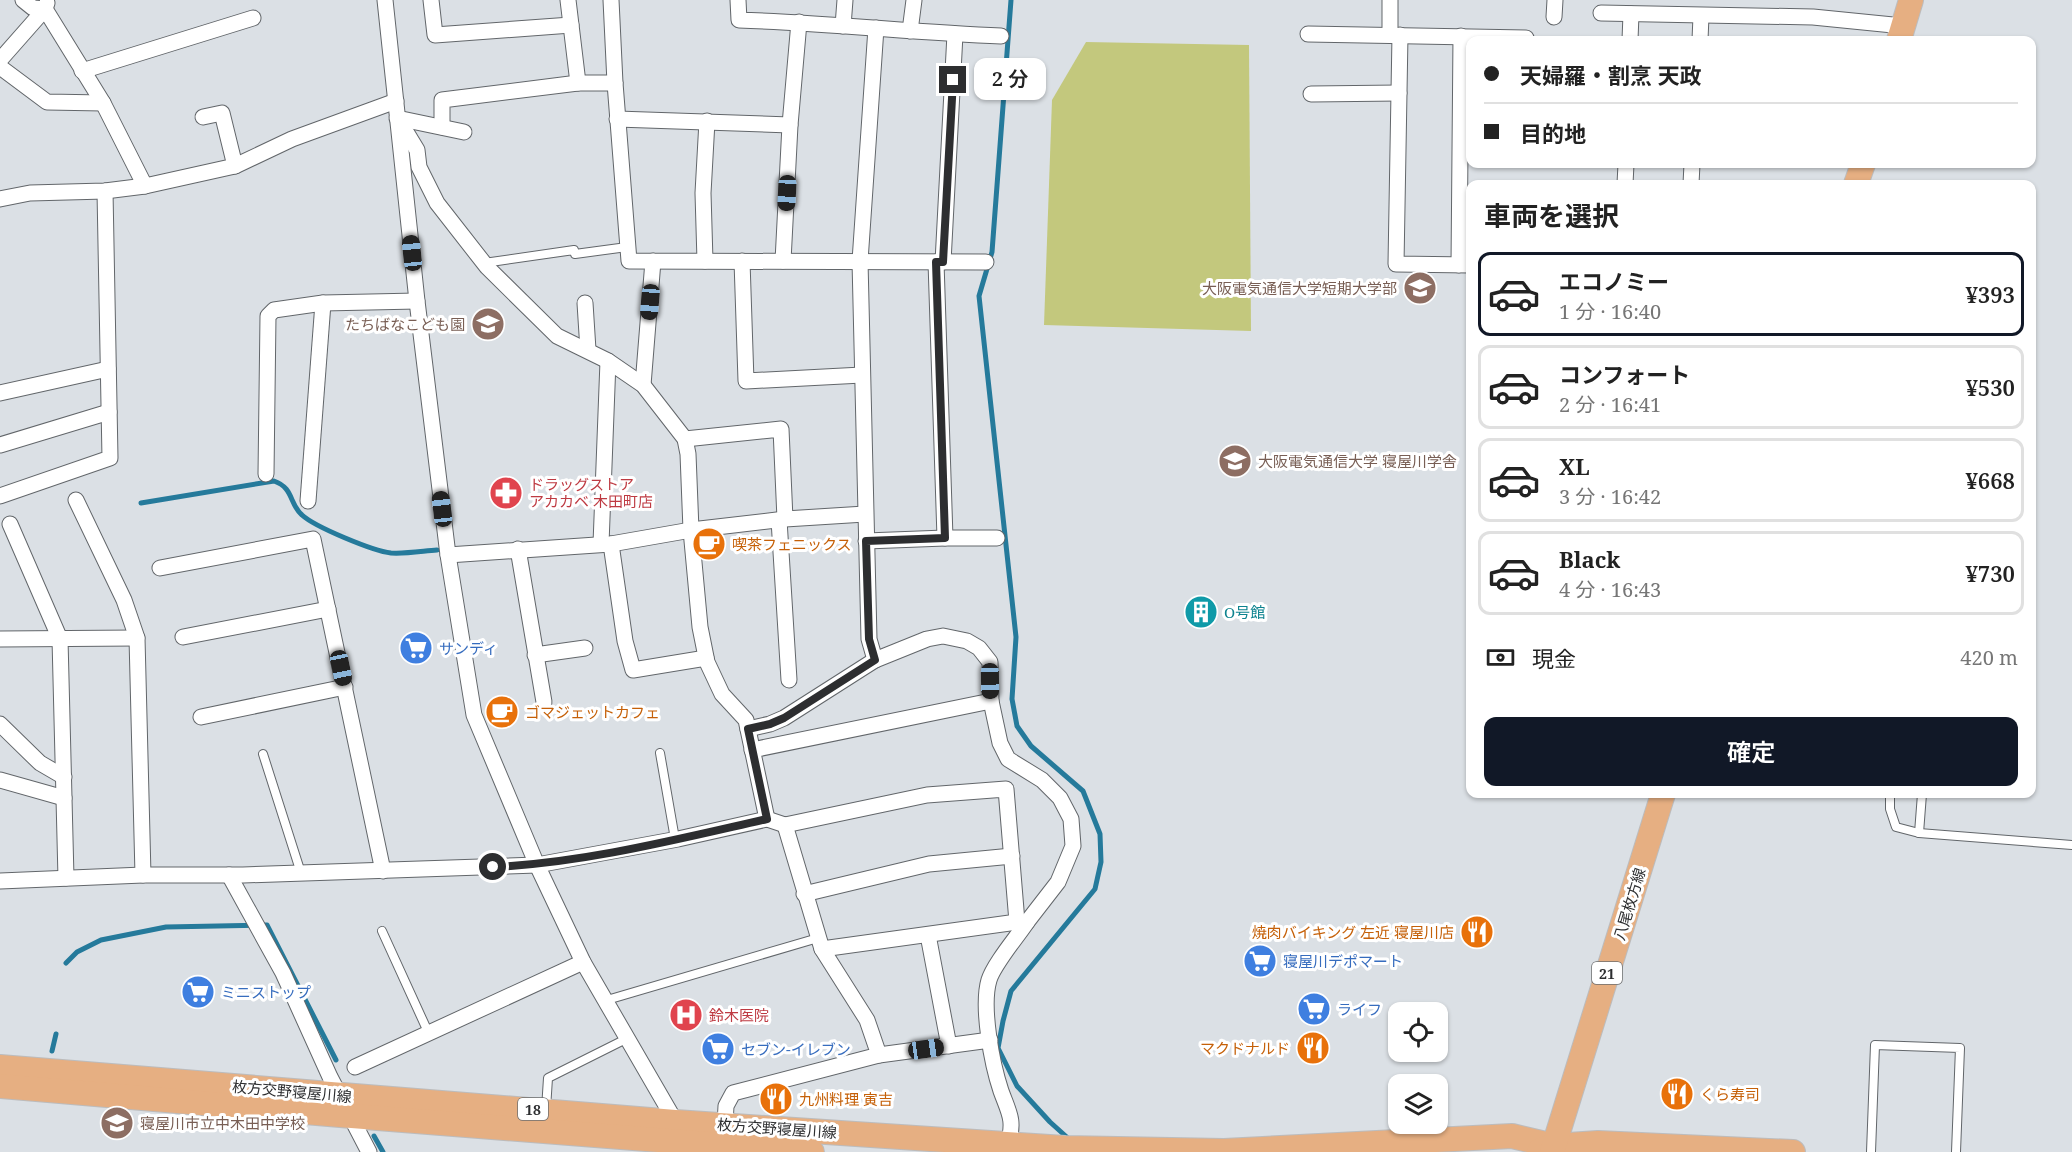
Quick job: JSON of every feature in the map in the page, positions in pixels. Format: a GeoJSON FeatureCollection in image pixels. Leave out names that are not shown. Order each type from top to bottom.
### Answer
{"type":"FeatureCollection","features":[{"type":"Feature","properties":{"kind":"main road"},"geometry":{"type":"LineString","coordinates":[[1901,33],[1911,0]]}},
{"type":"Feature","properties":{"kind":"main road","name":"八尾枚方線"},"geometry":{"type":"LineString","coordinates":[[1548,1150],[1662,798]]}},
{"type":"Feature","properties":{"kind":"main road","name":"枚方交野寝屋川線"},"geometry":{"type":"LineString","coordinates":[[0,1067],[675,1122],[1106,1150],[1224,1151],[1512,1136],[1548,1150],[1598,1143],[1793,1152]]}},
{"type":"Feature","properties":{"kind":"main road","name":"枚方交野寝屋川線"},"geometry":{"type":"LineString","coordinates":[[0,1086],[695,1147],[812,1152]]}},
{"type":"Feature","properties":{"kind":"street"},"geometry":{"type":"LineString","coordinates":[[23,0],[33,8],[46,5]]}},
{"type":"Feature","properties":{"kind":"street"},"geometry":{"type":"LineString","coordinates":[[385,0],[417,301],[448,555],[474,715],[537,865],[583,962],[629,1038],[675,1122],[695,1147]]}},
{"type":"Feature","properties":{"kind":"street"},"geometry":{"type":"LineString","coordinates":[[431,0],[435,35],[571,25]]}},
{"type":"Feature","properties":{"kind":"street"},"geometry":{"type":"LineString","coordinates":[[568,0],[578,83]]}},
{"type":"Feature","properties":{"kind":"street"},"geometry":{"type":"LineString","coordinates":[[612,0],[617,119],[629,261],[986,262]]}},
{"type":"Feature","properties":{"kind":"street"},"geometry":{"type":"LineString","coordinates":[[738,0],[739,20],[1001,36]]}},
{"type":"Feature","properties":{"kind":"street"},"geometry":{"type":"LineString","coordinates":[[843,26],[845,0]]}},
{"type":"Feature","properties":{"kind":"street"},"geometry":{"type":"LineString","coordinates":[[910,31],[914,0]]}},
{"type":"Feature","properties":{"kind":"street"},"geometry":{"type":"LineString","coordinates":[[1390,0],[1399,93],[1396,264],[1464,265],[1461,36]]}},
{"type":"Feature","properties":{"kind":"street"},"geometry":{"type":"LineString","coordinates":[[1554,0],[1554,17]]}},
{"type":"Feature","properties":{"kind":"street"},"geometry":{"type":"LineString","coordinates":[[46,5],[1,59],[47,102],[103,103]]}},
{"type":"Feature","properties":{"kind":"street"},"geometry":{"type":"LineString","coordinates":[[46,5],[103,103],[145,186]]}},
{"type":"Feature","properties":{"kind":"street"},"geometry":{"type":"LineString","coordinates":[[1601,13],[1631,15],[1661,8],[1701,16],[1813,17],[1901,33]]}},
{"type":"Feature","properties":{"kind":"street"},"geometry":{"type":"LineString","coordinates":[[1630,36],[1631,15]]}},
{"type":"Feature","properties":{"kind":"street"},"geometry":{"type":"LineString","coordinates":[[1700,36],[1701,16]]}},
{"type":"Feature","properties":{"kind":"street"},"geometry":{"type":"LineString","coordinates":[[82,70],[253,18]]}},
{"type":"Feature","properties":{"kind":"street"},"geometry":{"type":"LineString","coordinates":[[783,261],[790,125],[799,22]]}},
{"type":"Feature","properties":{"kind":"street"},"geometry":{"type":"LineString","coordinates":[[875,660],[869,639],[860,261],[876,28]]}},
{"type":"Feature","properties":{"kind":"street"},"geometry":{"type":"LineString","coordinates":[[945,538],[940,262],[955,34]]}},
{"type":"Feature","properties":{"kind":"street"},"geometry":{"type":"LineString","coordinates":[[1308,34],[1466,36]]}},
{"type":"Feature","properties":{"kind":"street"},"geometry":{"type":"LineString","coordinates":[[442,127],[442,100],[578,83],[615,82]]}},
{"type":"Feature","properties":{"kind":"street"},"geometry":{"type":"LineString","coordinates":[[1311,94],[1399,93]]}},
{"type":"Feature","properties":{"kind":"street"},"geometry":{"type":"LineString","coordinates":[[0,199],[30,194],[105,191],[145,186],[235,166],[292,139],[396,101]]}},
{"type":"Feature","properties":{"kind":"street"},"geometry":{"type":"LineString","coordinates":[[203,117],[222,113],[235,166]]}},
{"type":"Feature","properties":{"kind":"street"},"geometry":{"type":"LineString","coordinates":[[397,118],[464,132]]}},
{"type":"Feature","properties":{"kind":"street"},"geometry":{"type":"LineString","coordinates":[[397,118],[417,150],[419,167],[438,203],[484,263],[557,336],[608,361],[643,385],[685,439],[700,627],[706,658],[722,694],[746,720],[767,819]]}},
{"type":"Feature","properties":{"kind":"street"},"geometry":{"type":"LineString","coordinates":[[617,119],[790,125]]}},
{"type":"Feature","properties":{"kind":"street"},"geometry":{"type":"LineString","coordinates":[[705,261],[703,193],[707,122]]}},
{"type":"Feature","properties":{"kind":"street"},"geometry":{"type":"LineString","coordinates":[[0,496],[110,458],[105,191]]}},
{"type":"Feature","properties":{"kind":"street"},"geometry":{"type":"LineString","coordinates":[[643,385],[653,261]]}},
{"type":"Feature","properties":{"kind":"street"},"geometry":{"type":"LineString","coordinates":[[741,261],[746,381],[862,375]]}},
{"type":"Feature","properties":{"kind":"street"},"geometry":{"type":"LineString","coordinates":[[266,474],[268,316],[274,310],[323,303],[417,301]]}},
{"type":"Feature","properties":{"kind":"street"},"geometry":{"type":"LineString","coordinates":[[308,501],[323,303]]}},
{"type":"Feature","properties":{"kind":"street"},"geometry":{"type":"LineString","coordinates":[[585,303],[588,351]]}},
{"type":"Feature","properties":{"kind":"street"},"geometry":{"type":"LineString","coordinates":[[608,361],[606,544],[633,670],[706,658]]}},
{"type":"Feature","properties":{"kind":"street"},"geometry":{"type":"LineString","coordinates":[[0,393],[108,369]]}},
{"type":"Feature","properties":{"kind":"street"},"geometry":{"type":"LineString","coordinates":[[0,446],[109,412]]}},
{"type":"Feature","properties":{"kind":"street"},"geometry":{"type":"LineString","coordinates":[[685,439],[781,429],[782,520],[789,680]]}},
{"type":"Feature","properties":{"kind":"street"},"geometry":{"type":"LineString","coordinates":[[76,500],[124,600],[137,638],[143,875]]}},
{"type":"Feature","properties":{"kind":"street"},"geometry":{"type":"LineString","coordinates":[[448,555],[606,544],[691,530],[865,514]]}},
{"type":"Feature","properties":{"kind":"street"},"geometry":{"type":"LineString","coordinates":[[10,524],[60,639],[66,878]]}},
{"type":"Feature","properties":{"kind":"street"},"geometry":{"type":"LineString","coordinates":[[866,541],[997,538]]}},
{"type":"Feature","properties":{"kind":"street"},"geometry":{"type":"LineString","coordinates":[[160,568],[313,539],[383,871]]}},
{"type":"Feature","properties":{"kind":"street"},"geometry":{"type":"LineString","coordinates":[[518,549],[544,702]]}},
{"type":"Feature","properties":{"kind":"street"},"geometry":{"type":"LineString","coordinates":[[183,637],[328,609]]}},
{"type":"Feature","properties":{"kind":"street"},"geometry":{"type":"LineString","coordinates":[[748,729],[784,718],[875,660],[927,639],[943,636],[967,641],[979,648],[990,662],[991,701],[1000,742],[1008,759],[1042,780],[1060,798],[1071,819],[1073,846],[1058,882],[1022,922],[989,979],[987,997],[991,1055],[1013,1128],[1008,1144]]}},
{"type":"Feature","properties":{"kind":"street"},"geometry":{"type":"LineString","coordinates":[[0,639],[137,638]]}},
{"type":"Feature","properties":{"kind":"street"},"geometry":{"type":"LineString","coordinates":[[536,655],[585,648]]}},
{"type":"Feature","properties":{"kind":"street"},"geometry":{"type":"LineString","coordinates":[[201,717],[345,687]]}},
{"type":"Feature","properties":{"kind":"street"},"geometry":{"type":"LineString","coordinates":[[752,750],[991,701]]}},
{"type":"Feature","properties":{"kind":"street"},"geometry":{"type":"LineString","coordinates":[[0,724],[40,763],[64,777]]}},
{"type":"Feature","properties":{"kind":"street"},"geometry":{"type":"LineString","coordinates":[[0,780],[64,798]]}},
{"type":"Feature","properties":{"kind":"street"},"geometry":{"type":"LineString","coordinates":[[0,881],[537,865],[767,819],[784,825],[927,795],[1006,789],[1012,856],[1022,922]]}},
{"type":"Feature","properties":{"kind":"street"},"geometry":{"type":"LineString","coordinates":[[784,825],[820,944],[867,1020],[879,1055]]}},
{"type":"Feature","properties":{"kind":"street"},"geometry":{"type":"LineString","coordinates":[[804,894],[929,864],[1012,856]]}},
{"type":"Feature","properties":{"kind":"street"},"geometry":{"type":"LineString","coordinates":[[230,875],[283,973],[369,1152]]}},
{"type":"Feature","properties":{"kind":"street"},"geometry":{"type":"LineString","coordinates":[[820,944],[928,935],[1022,922]]}},
{"type":"Feature","properties":{"kind":"street"},"geometry":{"type":"LineString","coordinates":[[928,935],[949,1046]]}},
{"type":"Feature","properties":{"kind":"street"},"geometry":{"type":"LineString","coordinates":[[355,1067],[583,962]]}},
{"type":"Feature","properties":{"kind":"street"},"geometry":{"type":"LineString","coordinates":[[725,1124],[726,1106],[733,1093],[879,1055],[990,1040]]}},
{"type":"Feature","properties":{"kind":"lane"},"geometry":{"type":"LineString","coordinates":[[484,263],[574,250],[575,254],[627,247]]}},
{"type":"Feature","properties":{"kind":"lane"},"geometry":{"type":"LineString","coordinates":[[660,753],[675,839]]}},
{"type":"Feature","properties":{"kind":"lane"},"geometry":{"type":"LineString","coordinates":[[263,754],[301,873]]}},
{"type":"Feature","properties":{"kind":"lane"},"geometry":{"type":"LineString","coordinates":[[1890,798],[1890,809],[1896,827],[1920,833],[2072,845]]}},
{"type":"Feature","properties":{"kind":"lane"},"geometry":{"type":"LineString","coordinates":[[1920,833],[1922,798]]}},
{"type":"Feature","properties":{"kind":"lane"},"geometry":{"type":"LineString","coordinates":[[382,931],[429,1034]]}},
{"type":"Feature","properties":{"kind":"lane"},"geometry":{"type":"LineString","coordinates":[[607,1000],[820,944]]}},
{"type":"Feature","properties":{"kind":"lane"},"geometry":{"type":"LineString","coordinates":[[546,1110],[548,1078],[629,1038]]}},
{"type":"Feature","properties":{"kind":"lane"},"geometry":{"type":"LineString","coordinates":[[1871,1152],[1875,1045],[1960,1048],[1956,1152]]}},
{"type":"Feature","properties":{"kind":"green space"},"geometry":{"type":"Polygon","coordinates":[[[1086,42],[1249,45],[1251,331],[1044,325],[1052,100],[1086,42]]]}},
{"type":"Feature","properties":{"kind":"waterway"},"geometry":{"type":"LineString","coordinates":[[1011,0],[992,252],[979,296],[1016,637],[1012,699],[1017,726],[1031,746],[1083,791],[1100,834],[1101,862],[1095,889],[1011,991],[998,1048],[1017,1086],[1070,1140]]}},
{"type":"Feature","properties":{"kind":"waterway"},"geometry":{"type":"LineString","coordinates":[[141,503],[274,481],[285,488],[302,515],[345,538],[391,553],[437,550]]}},
{"type":"Feature","properties":{"kind":"waterway"},"geometry":{"type":"LineString","coordinates":[[66,963],[77,952],[101,940],[166,927],[267,925],[336,1060]]}},
{"type":"Feature","properties":{"kind":"waterway"},"geometry":{"type":"LineString","coordinates":[[52,1051],[56,1034]]}},
{"type":"Feature","properties":{"kind":"waterway"},"geometry":{"type":"LineString","coordinates":[[374,1136],[383,1152]]}},
{"type":"Feature","properties":{"kind":"place","name":"大阪電気通信大学短期大学部"},"geometry":{"type":"Point","coordinates":[1420,288]}},
{"type":"Feature","properties":{"kind":"place","name":"たちばなこども園"},"geometry":{"type":"Point","coordinates":[488,324]}},
{"type":"Feature","properties":{"kind":"place","name":"大阪電気通信大学 寝屋川学舎"},"geometry":{"type":"Point","coordinates":[1235,461]}},
{"type":"Feature","properties":{"kind":"place","name":"ドラッグストア アカカベ 木田町店"},"geometry":{"type":"Point","coordinates":[506,493]}},
{"type":"Feature","properties":{"kind":"place","name":"喫茶フェニックス"},"geometry":{"type":"Point","coordinates":[709,544]}},
{"type":"Feature","properties":{"kind":"place","name":"O号館"},"geometry":{"type":"Point","coordinates":[1201,612]}},
{"type":"Feature","properties":{"kind":"place","name":"サンディ"},"geometry":{"type":"Point","coordinates":[416,648]}},
{"type":"Feature","properties":{"kind":"place","name":"ゴマジェットカフェ"},"geometry":{"type":"Point","coordinates":[502,712]}},
{"type":"Feature","properties":{"kind":"place","name":"焼肉バイキング 左近 寝屋川店"},"geometry":{"type":"Point","coordinates":[1477,932]}},
{"type":"Feature","properties":{"kind":"place","name":"寝屋川デポマート"},"geometry":{"type":"Point","coordinates":[1260,961]}},
{"type":"Feature","properties":{"kind":"place","name":"ミニストップ"},"geometry":{"type":"Point","coordinates":[198,992]}},
{"type":"Feature","properties":{"kind":"place","name":"ライフ"},"geometry":{"type":"Point","coordinates":[1314,1009]}},
{"type":"Feature","properties":{"kind":"place","name":"鈴木医院"},"geometry":{"type":"Point","coordinates":[686,1015]}},
{"type":"Feature","properties":{"kind":"place","name":"マクドナルド"},"geometry":{"type":"Point","coordinates":[1313,1048]}},
{"type":"Feature","properties":{"kind":"place","name":"セブン-イレブン"},"geometry":{"type":"Point","coordinates":[718,1049]}},
{"type":"Feature","properties":{"kind":"place","name":"くら寿司"},"geometry":{"type":"Point","coordinates":[1677,1094]}},
{"type":"Feature","properties":{"kind":"place","name":"九州料理 寅吉"},"geometry":{"type":"Point","coordinates":[776,1099]}},
{"type":"Feature","properties":{"kind":"place","name":"寝屋川市立中木田中学校"},"geometry":{"type":"Point","coordinates":[117,1123]}},
{"type":"Feature","properties":{"kind":"route"},"geometry":{"type":"LineString","coordinates":[[493,867],[537,865],[678,839],[767,819],[748,729],[784,718],[875,660],[869,639],[866,541],[945,538],[936,262],[943,262],[953,80]]}}]}
